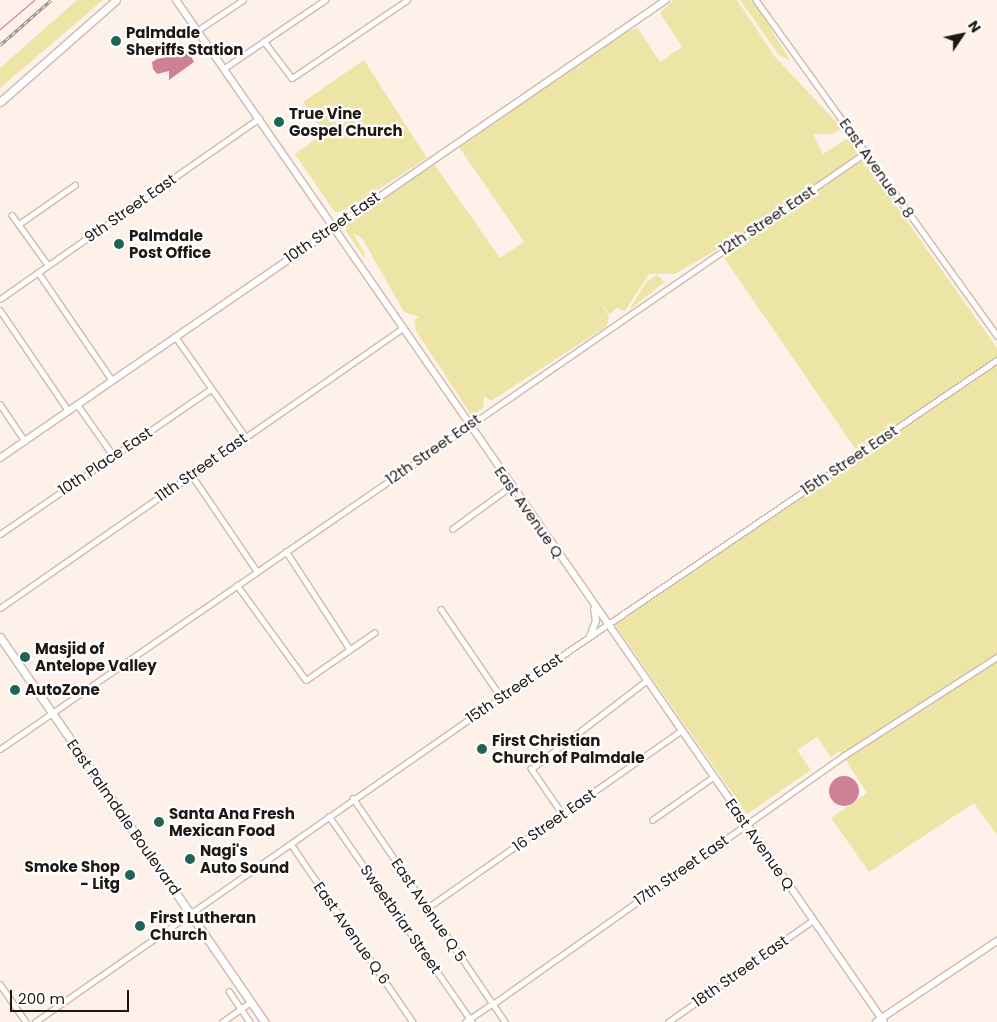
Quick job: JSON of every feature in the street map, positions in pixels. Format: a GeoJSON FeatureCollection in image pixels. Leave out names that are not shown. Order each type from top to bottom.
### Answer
{"type":"FeatureCollection","features":[{"type":"Feature","properties":{"kind":"main road"},"geometry":{"type":"LineString","coordinates":[[0,102],[116,0]]}},
{"type":"Feature","properties":{"kind":"main road","name":"East Avenue Q"},"geometry":{"type":"LineString","coordinates":[[176,0],[226,67],[511,486],[712,777],[747,824],[880,1021]]}},
{"type":"Feature","properties":{"kind":"main road","name":"10th Street East"},"geometry":{"type":"LineString","coordinates":[[0,458],[334,225],[666,0]]}},
{"type":"Feature","properties":{"kind":"main road"},"geometry":{"type":"LineString","coordinates":[[590,636],[596,621],[594,605]]}},
{"type":"Feature","properties":{"kind":"main road","name":"East Palmdale Boulevard"},"geometry":{"type":"LineString","coordinates":[[0,637],[265,1022]]}},
{"type":"Feature","properties":{"kind":"street"},"geometry":{"type":"LineString","coordinates":[[198,30],[242,0]]}},
{"type":"Feature","properties":{"kind":"street"},"geometry":{"type":"LineString","coordinates":[[226,67],[325,0]]}},
{"type":"Feature","properties":{"kind":"street"},"geometry":{"type":"LineString","coordinates":[[264,41],[288,76],[296,76],[407,0]]}},
{"type":"Feature","properties":{"kind":"street","name":"East Avenue P 8"},"geometry":{"type":"LineString","coordinates":[[756,0],[868,151],[997,336]]}},
{"type":"Feature","properties":{"kind":"street","name":"9th Street East"},"geometry":{"type":"LineString","coordinates":[[0,299],[260,117]]}},
{"type":"Feature","properties":{"kind":"street","name":"12th Street East"},"geometry":{"type":"LineString","coordinates":[[0,750],[469,423],[868,151]]}},
{"type":"Feature","properties":{"kind":"street"},"geometry":{"type":"LineString","coordinates":[[19,224],[74,184]]}},
{"type":"Feature","properties":{"kind":"street"},"geometry":{"type":"LineString","coordinates":[[12,215],[48,265]]}},
{"type":"Feature","properties":{"kind":"street"},"geometry":{"type":"LineString","coordinates":[[38,272],[112,380]]}},
{"type":"Feature","properties":{"kind":"street"},"geometry":{"type":"LineString","coordinates":[[0,310],[68,410]]}},
{"type":"Feature","properties":{"kind":"street","name":"11th Street East"},"geometry":{"type":"LineString","coordinates":[[0,608],[403,328]]}},
{"type":"Feature","properties":{"kind":"street"},"geometry":{"type":"LineString","coordinates":[[175,336],[245,436]]}},
{"type":"Feature","properties":{"kind":"street","name":"15th Street East"},"geometry":{"type":"LineString","coordinates":[[35,1022],[291,844],[353,798],[997,360]]}},
{"type":"Feature","properties":{"kind":"street","name":"10th Place East"},"geometry":{"type":"LineString","coordinates":[[0,534],[112,455],[212,389]]}},
{"type":"Feature","properties":{"kind":"street"},"geometry":{"type":"LineString","coordinates":[[0,404],[25,441]]}},
{"type":"Feature","properties":{"kind":"street"},"geometry":{"type":"LineString","coordinates":[[77,404],[112,455]]}},
{"type":"Feature","properties":{"kind":"street"},"geometry":{"type":"LineString","coordinates":[[191,474],[257,571]]}},
{"type":"Feature","properties":{"kind":"street"},"geometry":{"type":"LineString","coordinates":[[452,530],[511,486]]}},
{"type":"Feature","properties":{"kind":"street"},"geometry":{"type":"LineString","coordinates":[[286,551],[350,649]]}},
{"type":"Feature","properties":{"kind":"street"},"geometry":{"type":"LineString","coordinates":[[237,585],[306,680],[374,633]]}},
{"type":"Feature","properties":{"kind":"street"},"geometry":{"type":"LineString","coordinates":[[441,609],[500,697]]}},
{"type":"Feature","properties":{"kind":"street","name":"17th Street East"},"geometry":{"type":"LineString","coordinates":[[465,1022],[471,1020],[747,824],[997,657]]}},
{"type":"Feature","properties":{"kind":"street"},"geometry":{"type":"LineString","coordinates":[[562,814],[531,768],[646,681]]}},
{"type":"Feature","properties":{"kind":"street","name":"16 Street East"},"geometry":{"type":"LineString","coordinates":[[427,908],[681,731]]}},
{"type":"Feature","properties":{"kind":"street"},"geometry":{"type":"LineString","coordinates":[[652,820],[712,777]]}},
{"type":"Feature","properties":{"kind":"street","name":"East Avenue Q 5"},"geometry":{"type":"LineString","coordinates":[[353,798],[491,1005],[505,1022]]}},
{"type":"Feature","properties":{"kind":"street","name":"Sweetbriar Street"},"geometry":{"type":"LineString","coordinates":[[329,816],[471,1020]]}},
{"type":"Feature","properties":{"kind":"street","name":"East Avenue Q 6"},"geometry":{"type":"LineString","coordinates":[[291,844],[413,1022]]}},
{"type":"Feature","properties":{"kind":"street","name":"18th Street East"},"geometry":{"type":"LineString","coordinates":[[668,1022],[813,920]]}},
{"type":"Feature","properties":{"kind":"street"},"geometry":{"type":"LineString","coordinates":[[880,1021],[997,940]]}},
{"type":"Feature","properties":{"kind":"street"},"geometry":{"type":"LineString","coordinates":[[0,984],[26,1022]]}},
{"type":"Feature","properties":{"kind":"street"},"geometry":{"type":"LineString","coordinates":[[229,991],[250,1022]]}},
{"type":"Feature","properties":{"kind":"street"},"geometry":{"type":"LineString","coordinates":[[222,1022],[252,1002]]}},
{"type":"Feature","properties":{"kind":"shaded area"},"geometry":{"type":"Polygon","coordinates":[[[77,0],[103,0],[0,88],[0,68],[77,0]]]}},
{"type":"Feature","properties":{"kind":"shaded area"},"geometry":{"type":"Polygon","coordinates":[[[673,0],[737,0],[775,57],[842,128],[832,134],[813,134],[823,154],[848,138],[997,348],[997,835],[974,803],[869,872],[831,818],[867,793],[840,751],[831,757],[817,737],[797,750],[811,770],[747,814],[615,625],[861,457],[718,249],[675,274],[649,274],[625,311],[616,308],[610,315],[598,298],[609,316],[607,326],[491,401],[484,396],[483,408],[472,416],[416,331],[414,320],[419,317],[404,312],[362,238],[353,233],[365,254],[365,259],[346,231],[347,223],[434,164],[500,258],[524,242],[459,147],[626,32],[638,28],[660,62],[682,47],[660,13],[673,0]]]}},
{"type":"Feature","properties":{"kind":"shaded area"},"geometry":{"type":"Polygon","coordinates":[[[740,0],[751,0],[759,9],[790,60],[779,55],[740,0]]]}},
{"type":"Feature","properties":{"kind":"shaded area"},"geometry":{"type":"Polygon","coordinates":[[[189,52],[194,62],[169,80],[169,71],[157,74],[153,69],[152,62],[157,59],[189,52]]]}},
{"type":"Feature","properties":{"kind":"shaded area"},"geometry":{"type":"Polygon","coordinates":[[[364,60],[427,158],[342,213],[334,211],[295,154],[324,133],[303,102],[364,60]]]}},
{"type":"Feature","properties":{"kind":"shaded area"},"geometry":{"type":"Polygon","coordinates":[[[657,275],[665,282],[629,310],[646,282],[657,275]]]}},
{"type":"Feature","properties":{"kind":"shaded area"},"geometry":{"type":"Polygon","coordinates":[[[844,776],[850,777],[858,785],[858,797],[850,805],[844,806],[838,805],[830,797],[829,791],[830,785],[838,777],[844,776]]]}},
{"type":"Feature","properties":{"kind":"waterway"},"geometry":{"type":"LineString","coordinates":[[0,29],[34,0]]}},
{"type":"Feature","properties":{"kind":"railway"},"geometry":{"type":"LineString","coordinates":[[0,45],[51,0]]}},
{"type":"Feature","properties":{"kind":"place","name":"Palmdale Sheriffs Station"},"geometry":{"type":"Point","coordinates":[116,41]}},
{"type":"Feature","properties":{"kind":"place","name":"True Vine Gospel Church"},"geometry":{"type":"Point","coordinates":[279,122]}},
{"type":"Feature","properties":{"kind":"place","name":"Palmdale Post Office"},"geometry":{"type":"Point","coordinates":[119,244]}},
{"type":"Feature","properties":{"kind":"place","name":"Masjid of Antelope Valley"},"geometry":{"type":"Point","coordinates":[25,657]}},
{"type":"Feature","properties":{"kind":"place","name":"AutoZone"},"geometry":{"type":"Point","coordinates":[15,690]}},
{"type":"Feature","properties":{"kind":"place","name":"First Christian Church of Palmdale"},"geometry":{"type":"Point","coordinates":[482,749]}},
{"type":"Feature","properties":{"kind":"place","name":"Santa Ana Fresh Mexican Food"},"geometry":{"type":"Point","coordinates":[159,822]}},
{"type":"Feature","properties":{"kind":"place","name":"Nagi's Auto Sound"},"geometry":{"type":"Point","coordinates":[190,859]}},
{"type":"Feature","properties":{"kind":"place","name":"Smoke Shop - Litg"},"geometry":{"type":"Point","coordinates":[130,875]}},
{"type":"Feature","properties":{"kind":"place","name":"First Lutheran Church"},"geometry":{"type":"Point","coordinates":[140,926]}}]}
